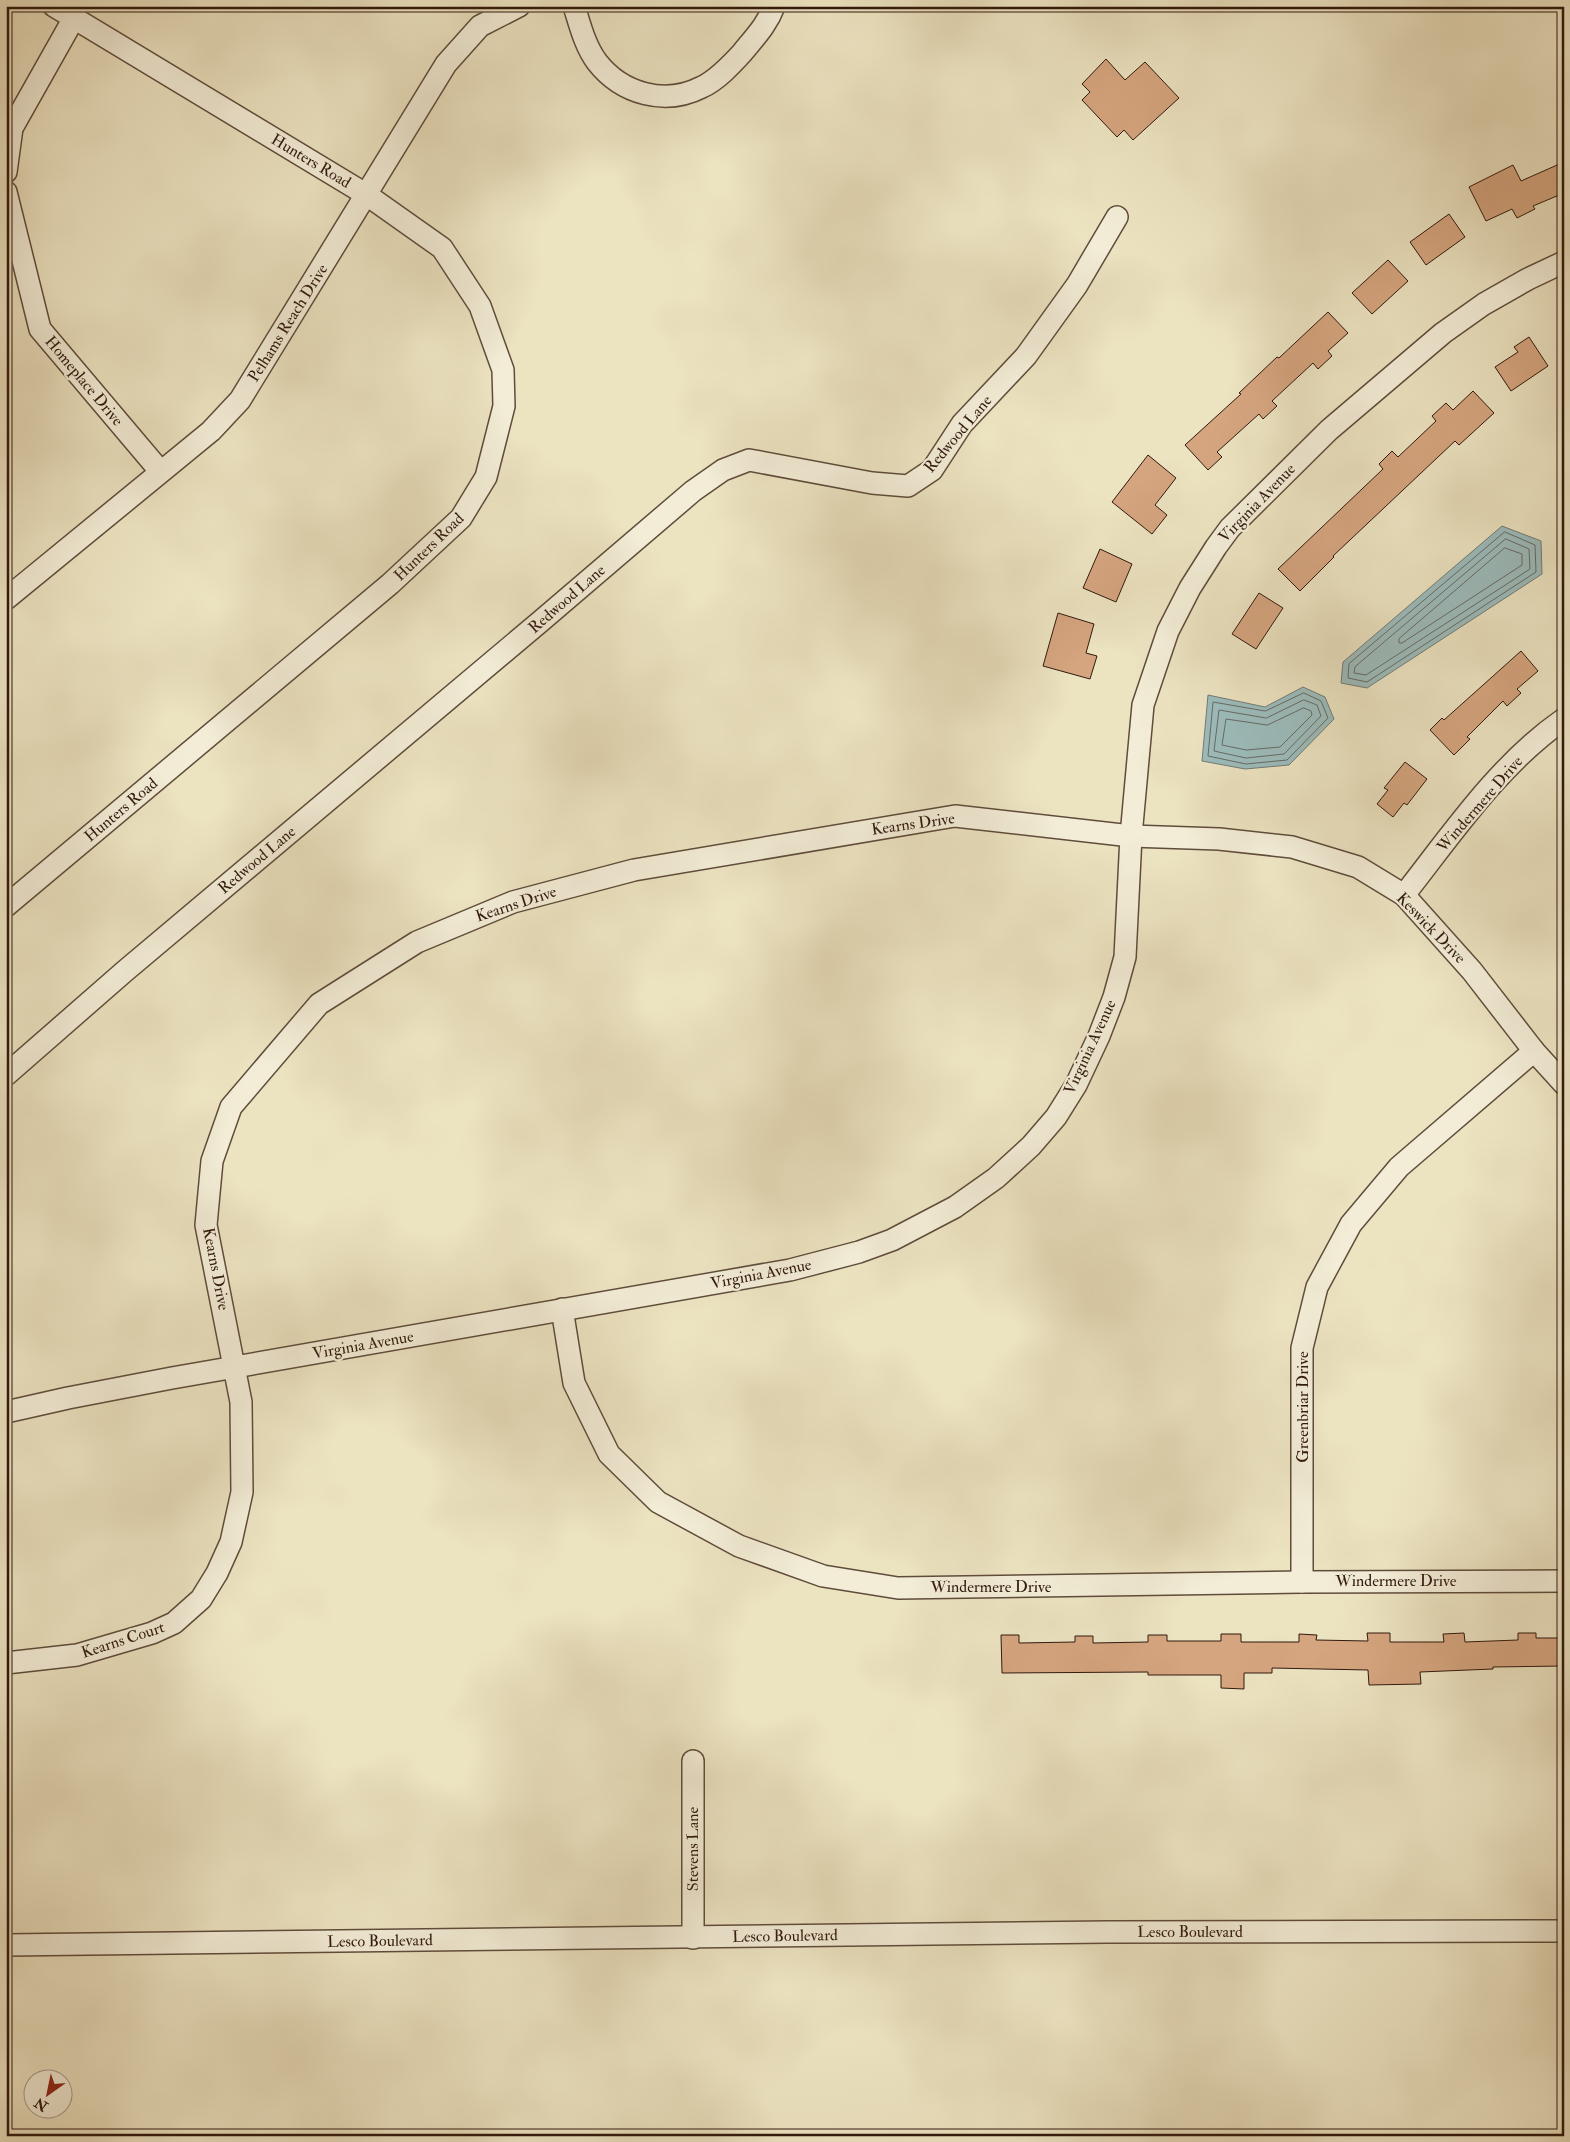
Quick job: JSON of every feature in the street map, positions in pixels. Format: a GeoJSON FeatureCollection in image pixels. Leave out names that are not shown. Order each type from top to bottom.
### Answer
{"type":"FeatureCollection","features":[{"type":"Feature","properties":{"kind":"street","name":"Hunters Road"},"geometry":{"type":"LineString","coordinates":[[6,906],[390,584],[461,518],[486,477],[504,406],[503,370],[480,306],[442,248],[367,194],[54,6]]}},
{"type":"Feature","properties":{"kind":"street","name":"Pelhams Reach Drive"},"geometry":{"type":"LineString","coordinates":[[6,600],[160,471],[211,431],[240,400],[446,64],[480,26],[519,6]]}},
{"type":"Feature","properties":{"kind":"street"},"geometry":{"type":"LineString","coordinates":[[574,6],[588,46],[596,61],[614,81],[639,93],[663,97],[683,95],[704,87],[726,69],[768,22],[774,6]]}},
{"type":"Feature","properties":{"kind":"street"},"geometry":{"type":"LineString","coordinates":[[6,172],[12,128],[74,18]]}},
{"type":"Feature","properties":{"kind":"street","name":"Homeplace Drive"},"geometry":{"type":"LineString","coordinates":[[6,192],[40,329],[160,471]]}},
{"type":"Feature","properties":{"kind":"street","name":"Redwood Lane"},"geometry":{"type":"LineString","coordinates":[[6,1075],[125,971],[541,622],[693,491],[723,470],[749,460],[872,483],[908,486],[932,470],[962,424],[1032,348],[1077,285],[1117,216]]}},
{"type":"Feature","properties":{"kind":"street","name":"Virginia Avenue"},"geometry":{"type":"LineString","coordinates":[[6,1412],[68,1398],[790,1270],[859,1252],[892,1240],[955,1207],[996,1178],[1031,1146],[1056,1116],[1076,1084],[1111,1005],[1125,957],[1131,836],[1143,705],[1168,631],[1190,588],[1230,528],[1329,430],[1443,333],[1484,304],[1528,279],[1564,262]]}},
{"type":"Feature","properties":{"kind":"street","name":"Windermere Drive"},"geometry":{"type":"LineString","coordinates":[[1404,896],[1482,796],[1543,734],[1564,719]]}},
{"type":"Feature","properties":{"kind":"street","name":"Kearns Drive"},"geometry":{"type":"LineString","coordinates":[[235,1368],[206,1225],[212,1161],[231,1108],[319,1004],[417,942],[513,902],[634,870],[955,816],[1131,836]]}},
{"type":"Feature","properties":{"kind":"street","name":"Keswick Drive"},"geometry":{"type":"LineString","coordinates":[[1131,836],[1219,839],[1292,847],[1358,866],[1404,896],[1472,971],[1534,1051],[1564,1084]]}},
{"type":"Feature","properties":{"kind":"street","name":"Greenbriar Drive"},"geometry":{"type":"LineString","coordinates":[[1302,1582],[1302,1348],[1317,1286],[1351,1224],[1399,1167],[1534,1051]]}},
{"type":"Feature","properties":{"kind":"street","name":"Windermere Drive"},"geometry":{"type":"LineString","coordinates":[[562,1309],[574,1383],[610,1454],[658,1502],[739,1546],[823,1576],[898,1588],[1302,1582],[1564,1581]]}},
{"type":"Feature","properties":{"kind":"street","name":"Kearns Court"},"geometry":{"type":"LineString","coordinates":[[6,1663],[77,1655],[152,1633],[174,1623],[201,1599],[217,1573],[231,1542],[242,1492],[241,1402],[235,1368]]}},
{"type":"Feature","properties":{"kind":"street","name":"Stevens Lane"},"geometry":{"type":"LineString","coordinates":[[693,1761],[693,1938]]}},
{"type":"Feature","properties":{"kind":"street","name":"Lesco Boulevard"},"geometry":{"type":"LineString","coordinates":[[6,1945],[1108,1932],[1564,1931]]}},
{"type":"Feature","properties":{"kind":"water"},"geometry":{"type":"Polygon","coordinates":[[[1502,526],[1541,541],[1542,574],[1367,688],[1341,683],[1343,662],[1502,526]]]}},
{"type":"Feature","properties":{"kind":"water"},"geometry":{"type":"Polygon","coordinates":[[[1303,687],[1325,697],[1334,719],[1289,765],[1245,769],[1202,761],[1208,695],[1265,707],[1303,687]]]}},
{"type":"Feature","properties":{"kind":"building"},"geometry":{"type":"Polygon","coordinates":[[[1106,59],[1125,80],[1145,62],[1179,98],[1133,140],[1124,130],[1117,137],[1082,100],[1090,92],[1082,84],[1106,59]]]}},
{"type":"Feature","properties":{"kind":"building"},"geometry":{"type":"Polygon","coordinates":[[[1564,162],[1564,193],[1533,206],[1535,209],[1517,218],[1512,209],[1486,221],[1469,187],[1513,165],[1521,181],[1564,162]]]}},
{"type":"Feature","properties":{"kind":"building"},"geometry":{"type":"Polygon","coordinates":[[[1449,214],[1465,237],[1426,265],[1410,242],[1449,214]]]}},
{"type":"Feature","properties":{"kind":"building"},"geometry":{"type":"Polygon","coordinates":[[[1388,260],[1408,281],[1372,314],[1352,293],[1388,260]]]}},
{"type":"Feature","properties":{"kind":"building"},"geometry":{"type":"Polygon","coordinates":[[[1328,312],[1348,333],[1328,351],[1332,356],[1318,369],[1313,363],[1272,401],[1277,406],[1263,419],[1259,414],[1217,452],[1222,457],[1208,470],[1185,445],[1241,394],[1239,393],[1277,357],[1279,358],[1328,312]]]}},
{"type":"Feature","properties":{"kind":"building"},"geometry":{"type":"Polygon","coordinates":[[[1529,337],[1548,366],[1511,391],[1495,367],[1518,352],[1514,347],[1529,337]]]}},
{"type":"Feature","properties":{"kind":"building"},"geometry":{"type":"Polygon","coordinates":[[[1473,391],[1494,413],[1459,445],[1455,441],[1333,556],[1300,591],[1278,569],[1383,469],[1379,464],[1392,451],[1398,457],[1436,421],[1432,416],[1446,403],[1453,410],[1473,391]]]}},
{"type":"Feature","properties":{"kind":"building"},"geometry":{"type":"Polygon","coordinates":[[[1148,455],[1176,478],[1155,505],[1167,515],[1152,534],[1112,502],[1148,455]]]}},
{"type":"Feature","properties":{"kind":"building"},"geometry":{"type":"Polygon","coordinates":[[[1100,549],[1132,564],[1116,602],[1083,588],[1100,549]]]}},
{"type":"Feature","properties":{"kind":"building"},"geometry":{"type":"Polygon","coordinates":[[[1259,593],[1283,608],[1256,649],[1232,634],[1259,593]]]}},
{"type":"Feature","properties":{"kind":"building"},"geometry":{"type":"Polygon","coordinates":[[[1058,613],[1094,624],[1086,653],[1097,656],[1090,679],[1043,666],[1058,613]]]}},
{"type":"Feature","properties":{"kind":"building"},"geometry":{"type":"Polygon","coordinates":[[[1521,651],[1538,671],[1517,689],[1521,693],[1507,706],[1503,701],[1467,737],[1470,739],[1454,755],[1430,730],[1442,718],[1444,720],[1521,651]]]}},
{"type":"Feature","properties":{"kind":"building"},"geometry":{"type":"Polygon","coordinates":[[[1405,762],[1427,779],[1407,805],[1404,803],[1393,817],[1377,804],[1388,790],[1384,788],[1405,762]]]}},
{"type":"Feature","properties":{"kind":"building"},"geometry":{"type":"Polygon","coordinates":[[[1367,1633],[1390,1633],[1390,1642],[1444,1642],[1443,1634],[1464,1633],[1465,1642],[1518,1640],[1518,1633],[1536,1633],[1536,1638],[1564,1638],[1564,1666],[1493,1667],[1493,1669],[1420,1672],[1421,1684],[1369,1685],[1368,1670],[1272,1668],[1272,1673],[1244,1673],[1244,1689],[1221,1688],[1221,1675],[1148,1675],[1148,1672],[1002,1673],[1001,1635],[1019,1635],[1019,1643],[1075,1642],[1075,1636],[1093,1636],[1093,1643],[1148,1642],[1148,1635],[1167,1635],[1167,1641],[1221,1641],[1221,1634],[1241,1634],[1241,1642],[1299,1642],[1299,1634],[1317,1635],[1316,1640],[1368,1641],[1367,1633]]]}}]}
